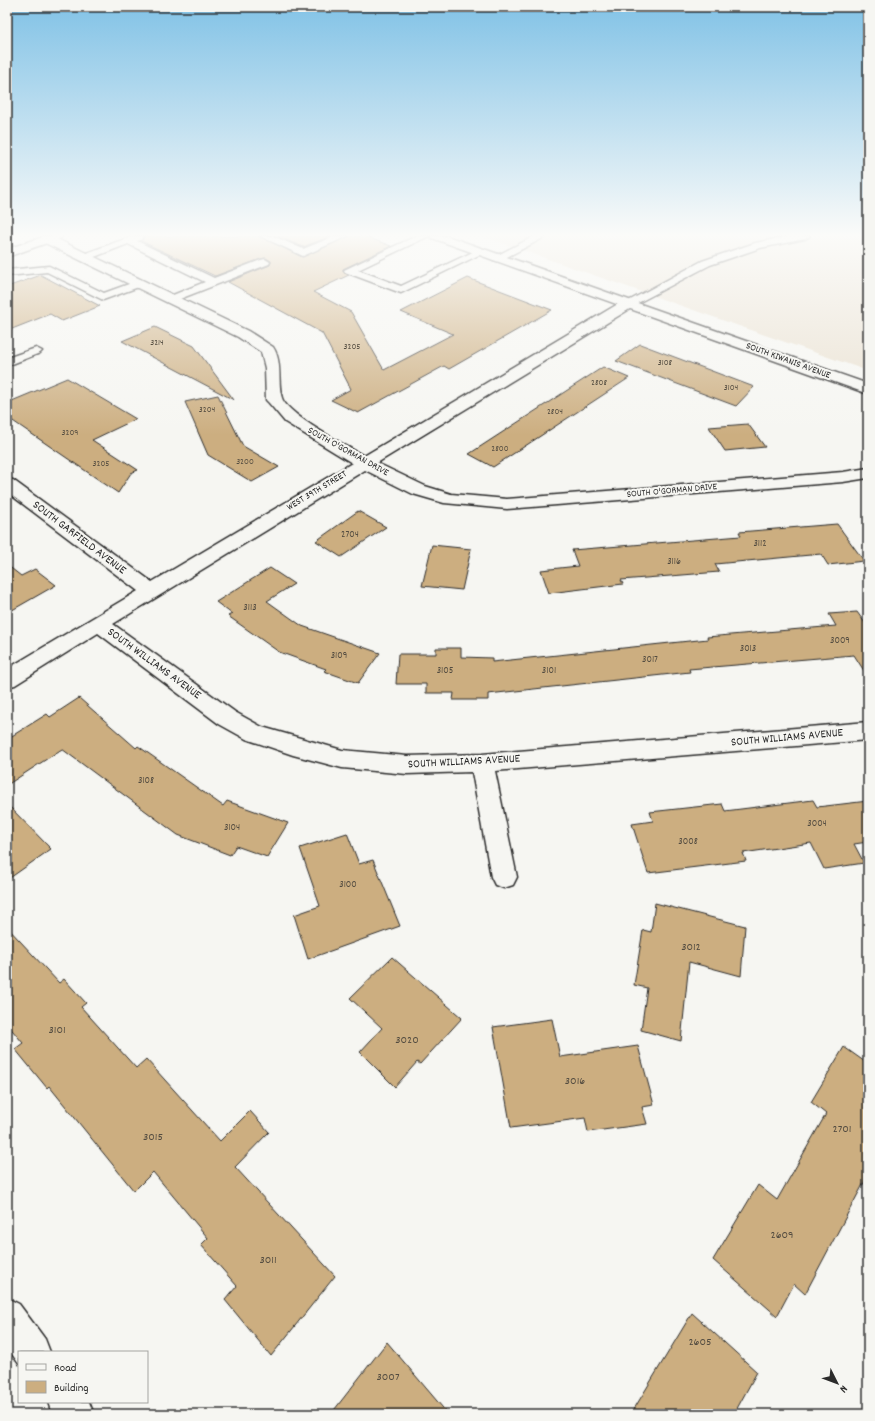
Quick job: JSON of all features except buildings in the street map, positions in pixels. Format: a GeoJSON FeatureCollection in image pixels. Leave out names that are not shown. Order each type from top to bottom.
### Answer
{"type":"FeatureCollection","features":[{"type":"Feature","properties":{"kind":"street","name":"SOUTH O'GORMAN DRIVE"},"geometry":{"type":"LineString","coordinates":[[179,302],[217,320],[268,350],[272,368],[274,400],[291,419],[364,463],[419,490],[450,499],[507,504],[843,477],[868,473]]}},
{"type":"Feature","properties":{"kind":"street","name":"SOUTH KIWANIS AVENUE"},"geometry":{"type":"LineString","coordinates":[[623,302],[868,389]]}},
{"type":"Feature","properties":{"kind":"street","name":"WEST 39TH STREET"},"geometry":{"type":"LineString","coordinates":[[7,679],[628,304]]}},
{"type":"Feature","properties":{"kind":"street","name":"SOUTH GARFIELD AVENUE"},"geometry":{"type":"LineString","coordinates":[[7,484],[151,591]]}},
{"type":"Feature","properties":{"kind":"street","name":"SOUTH WILLIAMS AVENUE"},"geometry":{"type":"LineString","coordinates":[[98,623],[227,718],[254,733],[293,746],[342,759],[407,766],[482,763],[868,731]]}},
{"type":"Feature","properties":{"kind":"street"},"geometry":{"type":"LineString","coordinates":[[482,763],[504,877]]}},
{"type":"Feature","properties":{"kind":"street"},"geometry":{"type":"LineString","coordinates":[[7,1316],[31,1351]]}},
{"type":"Feature","properties":{"kind":"street"},"geometry":{"type":"LineString","coordinates":[[67,1403],[74,1414]]}},
{"type":"Feature","properties":{"kind":"lane"},"geometry":{"type":"LineString","coordinates":[[7,362],[36,351]]}},
{"type":"Feature","properties":{"kind":"shaded area"},"geometry":{"type":"Polygon","coordinates":[[[672,302],[868,302],[868,371],[672,302]]]}}]}
